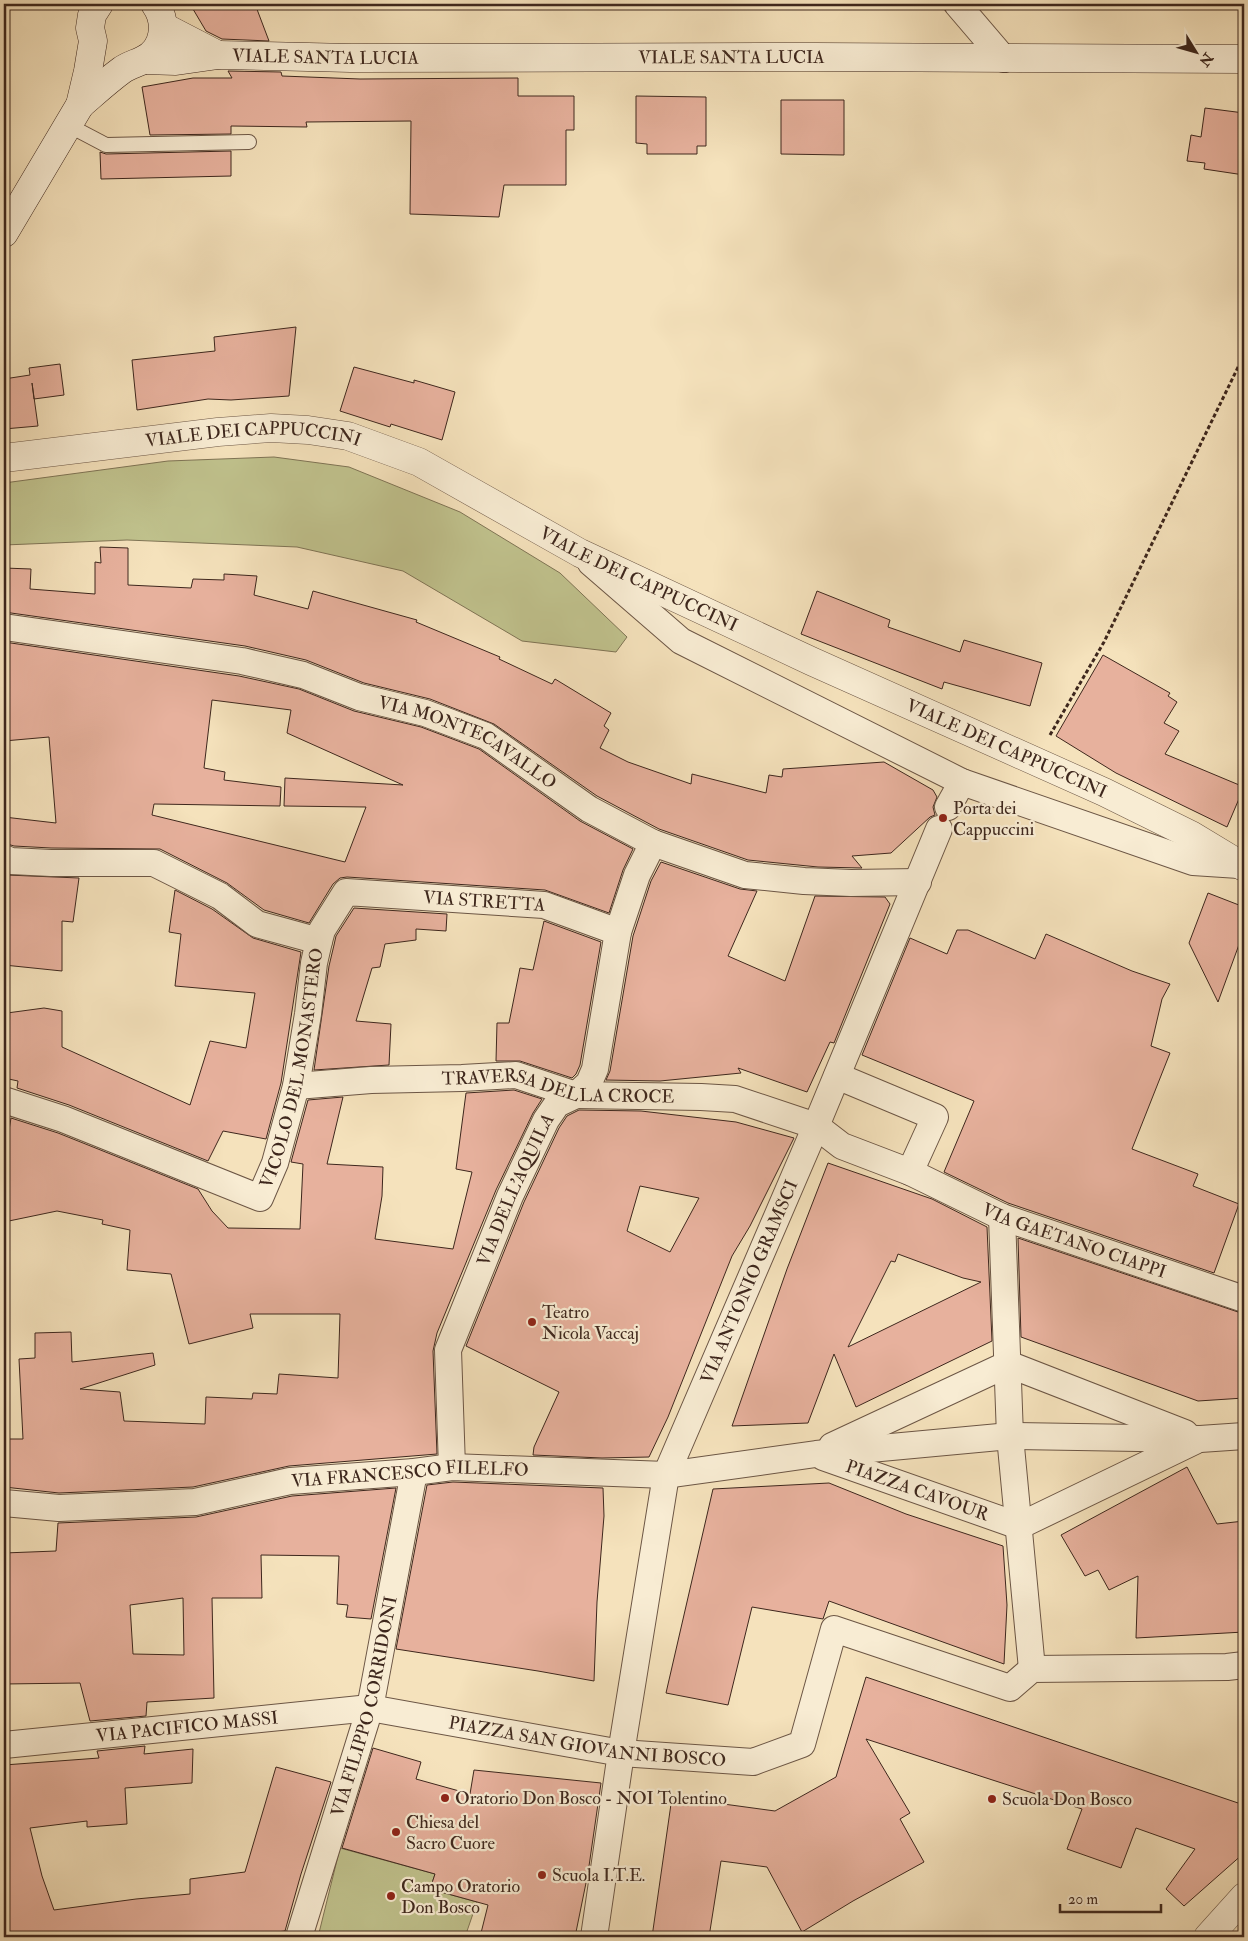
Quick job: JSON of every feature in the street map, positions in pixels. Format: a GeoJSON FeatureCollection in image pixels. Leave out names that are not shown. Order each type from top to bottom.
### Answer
{"type":"FeatureCollection","features":[{"type":"Feature","properties":{"kind":"main road"},"geometry":{"type":"LineString","coordinates":[[4,233],[74,115],[88,72],[93,41],[90,28],[92,15],[99,4]]}},
{"type":"Feature","properties":{"kind":"main road"},"geometry":{"type":"LineString","coordinates":[[74,115],[106,82],[156,50],[162,36],[158,10]]}},
{"type":"Feature","properties":{"kind":"main road","name":"VIALE SANTA LUCIA"},"geometry":{"type":"LineString","coordinates":[[158,10],[218,56]]}},
{"type":"Feature","properties":{"kind":"main road","name":"VIALE SANTA LUCIA"},"geometry":{"type":"LineString","coordinates":[[93,41],[102,54],[115,62],[176,60],[218,56],[351,58],[817,57],[1244,59]]}},
{"type":"Feature","properties":{"kind":"main road","name":"VIALE DEI CAPPUCCINI"},"geometry":{"type":"LineString","coordinates":[[4,458],[218,432],[271,428],[308,430],[348,436],[419,462],[580,553],[811,661],[1035,760],[1191,835],[1242,866]]}},
{"type":"Feature","properties":{"kind":"main road"},"geometry":{"type":"LineString","coordinates":[[1208,1937],[1244,1897]]}},
{"type":"Feature","properties":{"kind":"street"},"geometry":{"type":"LineString","coordinates":[[957,4],[1004,59]]}},
{"type":"Feature","properties":{"kind":"street"},"geometry":{"type":"LineString","coordinates":[[580,553],[681,641],[962,782],[1193,862],[1242,866]]}},
{"type":"Feature","properties":{"kind":"street","name":"VIA MONTECAVALLO"},"geometry":{"type":"LineString","coordinates":[[4,627],[242,661],[303,675],[359,697],[425,713],[486,736],[589,809],[653,843],[745,875],[813,882],[918,882]]}},
{"type":"Feature","properties":{"kind":"street","name":"VIA ANTONIO GRAMSCI"},"geometry":{"type":"LineString","coordinates":[[594,1937],[620,1753],[666,1475],[816,1126],[943,818],[962,782]]}},
{"type":"Feature","properties":{"kind":"street","name":"VIA DELL'AQUILA"},"geometry":{"type":"LineString","coordinates":[[452,1467],[448,1350],[510,1196],[546,1120],[557,1104],[576,1095],[589,1083],[595,1069],[618,932],[638,875],[653,843]]}},
{"type":"Feature","properties":{"kind":"street"},"geometry":{"type":"LineString","coordinates":[[4,858],[11,861],[51,863],[154,863],[220,896],[257,924],[319,941]]}},
{"type":"Feature","properties":{"kind":"street","name":"VIA STRETTA"},"geometry":{"type":"LineString","coordinates":[[346,892],[544,905],[618,932]]}},
{"type":"Feature","properties":{"kind":"street","name":"VICOLO DEL MONASTERO"},"geometry":{"type":"LineString","coordinates":[[4,1100],[63,1118],[260,1198],[276,1163],[296,1086],[314,964],[322,930],[346,892]]}},
{"type":"Feature","properties":{"kind":"street","name":"TRAVERSA DELLA CROCE"},"geometry":{"type":"LineString","coordinates":[[296,1086],[371,1080],[516,1075],[576,1095],[701,1096],[735,1099],[816,1126],[842,1146],[910,1172]]}},
{"type":"Feature","properties":{"kind":"street"},"geometry":{"type":"LineString","coordinates":[[837,1076],[935,1117],[910,1172]]}},
{"type":"Feature","properties":{"kind":"street","name":"VIA GAETANO CIAPPI"},"geometry":{"type":"LineString","coordinates":[[910,1172],[1002,1217],[1244,1299]]}},
{"type":"Feature","properties":{"kind":"street"},"geometry":{"type":"LineString","coordinates":[[1002,1217],[1008,1364],[1200,1439]]}},
{"type":"Feature","properties":{"kind":"street","name":"PIAZZA CAVOUR"},"geometry":{"type":"LineString","coordinates":[[1008,1364],[1010,1436],[1019,1526],[816,1454],[1008,1364]]}},
{"type":"Feature","properties":{"kind":"street","name":"PIAZZA CAVOUR"},"geometry":{"type":"LineString","coordinates":[[816,1454],[1010,1436],[1200,1439],[1244,1436]]}},
{"type":"Feature","properties":{"kind":"street"},"geometry":{"type":"LineString","coordinates":[[1200,1439],[1019,1526],[1032,1669],[1227,1667],[1244,1665]]}},
{"type":"Feature","properties":{"kind":"street","name":"VIA FRANCESCO FILELFO"},"geometry":{"type":"LineString","coordinates":[[4,1503],[59,1508],[195,1502],[290,1481],[414,1472],[452,1467],[666,1475],[816,1454]]}},
{"type":"Feature","properties":{"kind":"street","name":"VIA FILIPPO CORRIDONI"},"geometry":{"type":"LineString","coordinates":[[296,1937],[370,1708],[414,1472]]}},
{"type":"Feature","properties":{"kind":"street","name":"PIAZZA SAN GIOVANNI BOSCO"},"geometry":{"type":"LineString","coordinates":[[370,1708],[620,1753],[753,1762],[802,1744],[834,1629],[1010,1688],[1032,1669]]}},
{"type":"Feature","properties":{"kind":"street","name":"VIA PACIFICO MASSI"},"geometry":{"type":"LineString","coordinates":[[4,1745],[370,1708]]}},
{"type":"Feature","properties":{"kind":"lane"},"geometry":{"type":"LineString","coordinates":[[74,115],[106,145],[249,142]]}},
{"type":"Feature","properties":{"kind":"path"},"geometry":{"type":"LineString","coordinates":[[1035,760],[1104,642],[1244,355]]}},
{"type":"Feature","properties":{"kind":"green space"},"geometry":{"type":"Polygon","coordinates":[[[274,457],[349,467],[460,512],[560,573],[627,637],[616,652],[522,641],[403,571],[297,547],[127,540],[4,545],[4,483],[168,461],[274,457]]]}},
{"type":"Feature","properties":{"kind":"green space","name":"Campo Oratorio Don Bosco"},"geometry":{"type":"Polygon","coordinates":[[[340,1848],[435,1874],[430,1889],[477,1902],[465,1937],[318,1937],[340,1848]]]}},
{"type":"Feature","properties":{"kind":"building"},"geometry":{"type":"Polygon","coordinates":[[[190,4],[255,4],[269,41],[222,39],[206,31],[190,4]]]}},
{"type":"Feature","properties":{"kind":"building"},"geometry":{"type":"Polygon","coordinates":[[[228,71],[281,72],[282,76],[360,79],[518,78],[518,96],[574,96],[574,130],[566,130],[566,185],[504,185],[499,217],[410,214],[411,121],[306,122],[307,127],[231,126],[231,134],[150,135],[142,87],[193,78],[232,78],[228,71]]]}},
{"type":"Feature","properties":{"kind":"building"},"geometry":{"type":"Polygon","coordinates":[[[636,96],[706,97],[706,146],[697,146],[697,154],[647,154],[647,144],[636,143],[636,96]]]}},
{"type":"Feature","properties":{"kind":"building"},"geometry":{"type":"Polygon","coordinates":[[[781,100],[844,100],[844,155],[781,154],[781,100]]]}},
{"type":"Feature","properties":{"kind":"building"},"geometry":{"type":"Polygon","coordinates":[[[1205,108],[1244,113],[1244,175],[1204,169],[1205,163],[1187,161],[1191,135],[1201,137],[1205,108]]]}},
{"type":"Feature","properties":{"kind":"building"},"geometry":{"type":"Polygon","coordinates":[[[231,151],[231,176],[101,179],[100,152],[106,154],[231,151]]]}},
{"type":"Feature","properties":{"kind":"building"},"geometry":{"type":"Polygon","coordinates":[[[296,327],[289,396],[231,400],[208,399],[137,410],[132,360],[215,351],[214,337],[296,327]]]}},
{"type":"Feature","properties":{"kind":"building"},"geometry":{"type":"Polygon","coordinates":[[[60,364],[64,395],[34,399],[38,426],[4,429],[4,379],[30,375],[29,368],[60,364]]]}},
{"type":"Feature","properties":{"kind":"building"},"geometry":{"type":"Polygon","coordinates":[[[354,367],[414,383],[414,380],[455,392],[442,440],[391,424],[390,427],[340,411],[354,367]]]}},
{"type":"Feature","properties":{"kind":"building"},"geometry":{"type":"Polygon","coordinates":[[[100,547],[128,548],[128,585],[191,588],[193,579],[224,580],[224,574],[257,576],[254,595],[308,609],[313,591],[417,620],[416,622],[500,657],[499,659],[552,684],[555,679],[611,713],[604,726],[609,730],[600,748],[628,762],[691,784],[692,774],[766,793],[769,775],[782,777],[783,769],[884,762],[933,790],[937,797],[933,807],[935,815],[930,817],[891,853],[852,856],[862,868],[818,867],[748,860],[659,829],[597,796],[494,724],[430,699],[364,683],[306,660],[245,646],[4,612],[4,568],[31,569],[30,589],[95,594],[95,562],[101,563],[100,547]]]}},
{"type":"Feature","properties":{"kind":"building"},"geometry":{"type":"Polygon","coordinates":[[[817,591],[890,620],[888,627],[960,652],[964,640],[1042,663],[1030,706],[944,682],[942,689],[801,634],[817,591]]]}},
{"type":"Feature","properties":{"kind":"building"},"geometry":{"type":"Polygon","coordinates":[[[4,642],[239,676],[299,689],[354,711],[421,727],[479,749],[580,821],[633,849],[623,870],[609,913],[545,890],[347,877],[340,878],[333,884],[309,923],[264,910],[227,883],[160,849],[51,848],[14,846],[4,843],[4,817],[56,823],[49,737],[4,741],[4,642]],[[212,700],[204,768],[225,772],[224,780],[281,787],[280,806],[154,804],[152,815],[345,862],[366,807],[284,806],[285,778],[403,785],[287,733],[291,710],[212,700]]]}},
{"type":"Feature","properties":{"kind":"building"},"geometry":{"type":"Polygon","coordinates":[[[1103,655],[1170,693],[1168,696],[1177,702],[1164,723],[1179,731],[1165,754],[1244,787],[1227,827],[1116,773],[1056,736],[1103,655]]]}},
{"type":"Feature","properties":{"kind":"building"},"geometry":{"type":"Polygon","coordinates":[[[661,862],[740,889],[757,891],[728,956],[785,981],[815,896],[885,897],[890,904],[834,1043],[830,1042],[807,1092],[738,1068],[741,1073],[660,1081],[606,1080],[610,1071],[633,936],[651,881],[661,862]]]}},
{"type":"Feature","properties":{"kind":"building"},"geometry":{"type":"Polygon","coordinates":[[[7,875],[79,878],[73,922],[62,921],[62,971],[4,965],[4,893],[7,875]]]}},
{"type":"Feature","properties":{"kind":"building"},"geometry":{"type":"Polygon","coordinates":[[[175,890],[212,909],[253,938],[301,952],[281,1083],[266,1139],[223,1131],[208,1161],[69,1105],[17,1088],[18,1081],[4,1078],[7,1013],[44,1008],[62,1011],[62,1047],[190,1105],[210,1041],[246,1048],[255,993],[175,986],[181,934],[169,932],[175,890]]]}},
{"type":"Feature","properties":{"kind":"building"},"geometry":{"type":"Polygon","coordinates":[[[1208,893],[1244,907],[1244,931],[1218,1002],[1189,943],[1208,893]]]}},
{"type":"Feature","properties":{"kind":"building"},"geometry":{"type":"Polygon","coordinates":[[[354,908],[447,914],[446,931],[416,929],[416,940],[385,944],[380,967],[372,968],[356,1021],[391,1024],[389,1065],[314,1070],[329,966],[336,936],[354,908]]]}},
{"type":"Feature","properties":{"kind":"building"},"geometry":{"type":"Polygon","coordinates":[[[544,921],[601,942],[580,1065],[572,1078],[520,1061],[496,1061],[497,1023],[509,1023],[520,968],[533,970],[544,921]]]}},
{"type":"Feature","properties":{"kind":"building"},"geometry":{"type":"Polygon","coordinates":[[[957,930],[968,930],[1035,959],[1046,934],[1132,971],[1170,984],[1162,999],[1151,1046],[1170,1053],[1132,1149],[1198,1174],[1193,1186],[1239,1204],[1214,1273],[1008,1203],[944,1172],[974,1101],[862,1055],[910,938],[947,954],[957,930]]]}},
{"type":"Feature","properties":{"kind":"building"},"geometry":{"type":"Polygon","coordinates":[[[514,1090],[542,1099],[533,1113],[496,1190],[437,1333],[433,1351],[437,1454],[289,1466],[193,1487],[59,1493],[4,1487],[4,1439],[23,1439],[19,1359],[35,1358],[35,1333],[71,1332],[72,1362],[153,1353],[155,1365],[80,1389],[120,1392],[124,1421],[205,1424],[206,1397],[252,1399],[253,1393],[277,1394],[279,1374],[338,1378],[340,1314],[250,1314],[253,1328],[189,1344],[171,1274],[127,1270],[130,1230],[102,1224],[103,1220],[57,1211],[4,1222],[8,1179],[4,1178],[4,1161],[11,1118],[58,1133],[198,1189],[212,1211],[228,1228],[300,1229],[303,1164],[291,1162],[308,1100],[343,1097],[327,1164],[383,1167],[382,1196],[375,1239],[453,1249],[472,1172],[456,1169],[466,1093],[514,1090]]]}},
{"type":"Feature","properties":{"kind":"building"},"geometry":{"type":"Polygon","coordinates":[[[579,1110],[641,1111],[736,1122],[794,1138],[750,1226],[732,1256],[668,1417],[649,1457],[602,1458],[533,1455],[534,1447],[559,1392],[466,1346],[524,1202],[559,1128],[567,1116],[579,1110]],[[640,1186],[627,1231],[670,1252],[699,1198],[640,1186]]]}},
{"type":"Feature","properties":{"kind":"building"},"geometry":{"type":"Polygon","coordinates":[[[828,1163],[932,1199],[987,1227],[992,1341],[856,1407],[834,1354],[808,1423],[732,1426],[787,1269],[828,1163]],[[898,1254],[895,1262],[891,1261],[848,1347],[981,1282],[963,1278],[898,1254]]]}},
{"type":"Feature","properties":{"kind":"building"},"geometry":{"type":"Polygon","coordinates":[[[1018,1238],[1244,1314],[1244,1398],[1198,1401],[1021,1337],[1018,1238]]]}},
{"type":"Feature","properties":{"kind":"building"},"geometry":{"type":"Polygon","coordinates":[[[1187,1467],[1217,1524],[1244,1521],[1244,1632],[1136,1638],[1138,1576],[1109,1590],[1098,1570],[1085,1576],[1061,1535],[1187,1467]]]}},
{"type":"Feature","properties":{"kind":"building"},"geometry":{"type":"Polygon","coordinates":[[[453,1482],[603,1488],[604,1516],[597,1602],[594,1681],[396,1649],[427,1485],[453,1482]]]}},
{"type":"Feature","properties":{"kind":"building"},"geometry":{"type":"Polygon","coordinates":[[[829,1483],[906,1514],[1003,1546],[1007,1605],[1004,1664],[829,1601],[823,1619],[752,1607],[728,1705],[666,1693],[713,1489],[829,1483]]]}},
{"type":"Feature","properties":{"kind":"building"},"geometry":{"type":"Polygon","coordinates":[[[396,1488],[371,1619],[346,1617],[348,1605],[337,1604],[339,1556],[261,1555],[262,1598],[212,1598],[214,1698],[147,1702],[146,1716],[90,1721],[80,1683],[4,1684],[4,1553],[56,1551],[58,1523],[196,1517],[292,1496],[396,1488]],[[183,1598],[130,1605],[133,1654],[184,1655],[183,1598]]]}},
{"type":"Feature","properties":{"kind":"building"},"geometry":{"type":"Polygon","coordinates":[[[866,1677],[1244,1805],[1244,1853],[1184,1906],[1166,1889],[1195,1849],[1136,1828],[1121,1868],[1067,1849],[1082,1809],[866,1739],[910,1813],[900,1819],[924,1862],[853,1901],[802,1932],[767,1867],[721,1861],[709,1937],[652,1937],[672,1797],[775,1811],[836,1777],[866,1677]]]}},
{"type":"Feature","properties":{"kind":"building"},"geometry":{"type":"Polygon","coordinates":[[[145,1746],[144,1754],[193,1749],[192,1783],[125,1788],[127,1824],[87,1827],[87,1821],[30,1828],[42,1876],[54,1910],[190,1894],[190,1879],[245,1872],[276,1767],[331,1782],[301,1874],[285,1931],[237,1937],[4,1937],[4,1765],[99,1758],[97,1751],[145,1746]]]}},
{"type":"Feature","properties":{"kind":"building"},"geometry":{"type":"Polygon","coordinates":[[[373,1748],[421,1762],[416,1779],[470,1794],[474,1770],[601,1783],[588,1873],[575,1937],[480,1937],[488,1905],[430,1889],[435,1874],[342,1848],[373,1748]]]}},
{"type":"Feature","properties":{"kind":"place","name":"Porta dei Cappuccini"},"geometry":{"type":"Point","coordinates":[943,818]}},
{"type":"Feature","properties":{"kind":"place","name":"Teatro Nicola Vaccaj"},"geometry":{"type":"Point","coordinates":[532,1322]}},
{"type":"Feature","properties":{"kind":"place","name":"Oratorio Don Bosco - NOI Tolentino"},"geometry":{"type":"Point","coordinates":[445,1798]}},
{"type":"Feature","properties":{"kind":"place","name":"Scuola Don Bosco"},"geometry":{"type":"Point","coordinates":[992,1799]}},
{"type":"Feature","properties":{"kind":"place","name":"Chiesa del Sacro Cuore"},"geometry":{"type":"Point","coordinates":[396,1832]}},
{"type":"Feature","properties":{"kind":"place","name":"Scuola I.T.E."},"geometry":{"type":"Point","coordinates":[542,1875]}},
{"type":"Feature","properties":{"kind":"place","name":"Campo Oratorio Don Bosco"},"geometry":{"type":"Point","coordinates":[391,1896]}}]}
